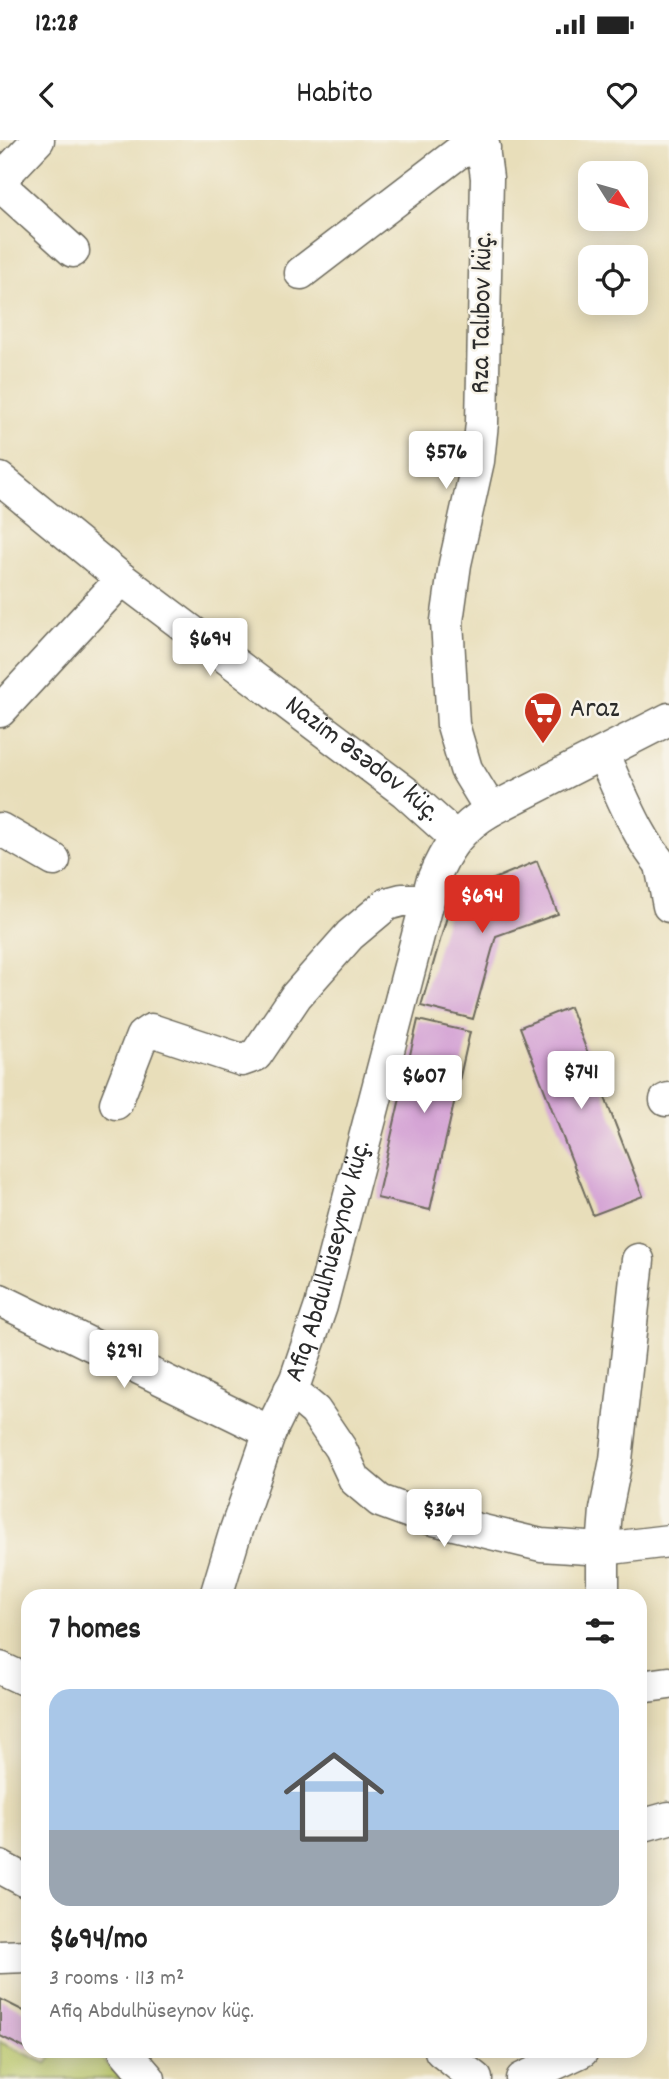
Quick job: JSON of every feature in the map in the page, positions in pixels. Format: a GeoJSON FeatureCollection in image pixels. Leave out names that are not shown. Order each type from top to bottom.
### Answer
{"type":"FeatureCollection","features":[{"type":"Feature","properties":{"kind":"street"},"geometry":{"type":"LineString","coordinates":[[37,140],[0,183],[74,251]]}},
{"type":"Feature","properties":{"kind":"street"},"geometry":{"type":"LineString","coordinates":[[301,274],[459,152],[483,144]]}},
{"type":"Feature","properties":{"kind":"street","name":"Rza Talıbov küç."},"geometry":{"type":"LineString","coordinates":[[483,144],[487,178],[482,423],[478,460],[455,564],[447,621],[453,725],[466,769],[491,810]]}},
{"type":"Feature","properties":{"kind":"street","name":"Nazim Əsədov küç."},"geometry":{"type":"LineString","coordinates":[[0,479],[122,579],[405,792],[456,838]]}},
{"type":"Feature","properties":{"kind":"street"},"geometry":{"type":"LineString","coordinates":[[0,711],[122,579]]}},
{"type":"Feature","properties":{"kind":"street","name":"Afiq Abdulhüseynov küç."},"geometry":{"type":"LineString","coordinates":[[218,1589],[270,1432],[296,1378],[321,1306],[439,864],[456,838],[471,822],[669,719]]}},
{"type":"Feature","properties":{"kind":"street"},"geometry":{"type":"LineString","coordinates":[[603,755],[640,832],[665,868],[669,906]]}},
{"type":"Feature","properties":{"kind":"street"},"geometry":{"type":"LineString","coordinates":[[0,829],[54,860]]}},
{"type":"Feature","properties":{"kind":"street"},"geometry":{"type":"LineString","coordinates":[[117,1103],[142,1036],[152,1030],[242,1060],[256,1055],[296,996],[350,935],[387,904],[402,900],[428,900]]}},
{"type":"Feature","properties":{"kind":"street"},"geometry":{"type":"LineString","coordinates":[[603,1589],[606,1510],[616,1460],[638,1260]]}},
{"type":"Feature","properties":{"kind":"street"},"geometry":{"type":"LineString","coordinates":[[0,1300],[270,1432]]}},
{"type":"Feature","properties":{"kind":"street"},"geometry":{"type":"LineString","coordinates":[[290,1390],[315,1411],[340,1448],[355,1480],[380,1501],[421,1516],[541,1545],[603,1549],[669,1541]]}},
{"type":"Feature","properties":{"kind":"street"},"geometry":{"type":"LineString","coordinates":[[0,1668],[21,1678]]}},
{"type":"Feature","properties":{"kind":"street"},"geometry":{"type":"LineString","coordinates":[[647,1685],[669,1683]]}},
{"type":"Feature","properties":{"kind":"street"},"geometry":{"type":"LineString","coordinates":[[647,1824],[669,1818]]}},
{"type":"Feature","properties":{"kind":"street"},"geometry":{"type":"LineString","coordinates":[[0,1867],[21,1878]]}},
{"type":"Feature","properties":{"kind":"street"},"geometry":{"type":"LineString","coordinates":[[0,1957],[21,1956]]}},
{"type":"Feature","properties":{"kind":"street"},"geometry":{"type":"LineString","coordinates":[[131,2058],[149,2079]]}},
{"type":"Feature","properties":{"kind":"street"},"geometry":{"type":"LineString","coordinates":[[450,2058],[476,2079]]}},
{"type":"Feature","properties":{"kind":"street"},"geometry":{"type":"LineString","coordinates":[[522,2079],[567,2058]]}},
{"type":"Feature","properties":{"kind":"green space"},"geometry":{"type":"Polygon","coordinates":[[[0,2042],[21,2052],[21,2058],[34,2058],[47,2064],[51,2058],[102,2058],[122,2079],[0,2079],[0,2042]]]}},
{"type":"Feature","properties":{"kind":"building"},"geometry":{"type":"Polygon","coordinates":[[[537,861],[558,914],[496,936],[473,1019],[421,1006],[453,896],[537,861]]]}},
{"type":"Feature","properties":{"kind":"building"},"geometry":{"type":"Polygon","coordinates":[[[570,1007],[643,1196],[593,1215],[520,1027],[570,1007]]]}},
{"type":"Feature","properties":{"kind":"building"},"geometry":{"type":"Polygon","coordinates":[[[418,1020],[470,1032],[430,1210],[377,1198],[418,1020]]]}},
{"type":"Feature","properties":{"kind":"building"},"geometry":{"type":"Polygon","coordinates":[[[0,1999],[21,2010],[21,2046],[0,2036],[0,1999]]]}},
{"type":"Feature","properties":{"kind":"place","name":"Araz"},"geometry":{"type":"Point","coordinates":[543,745]}}]}
